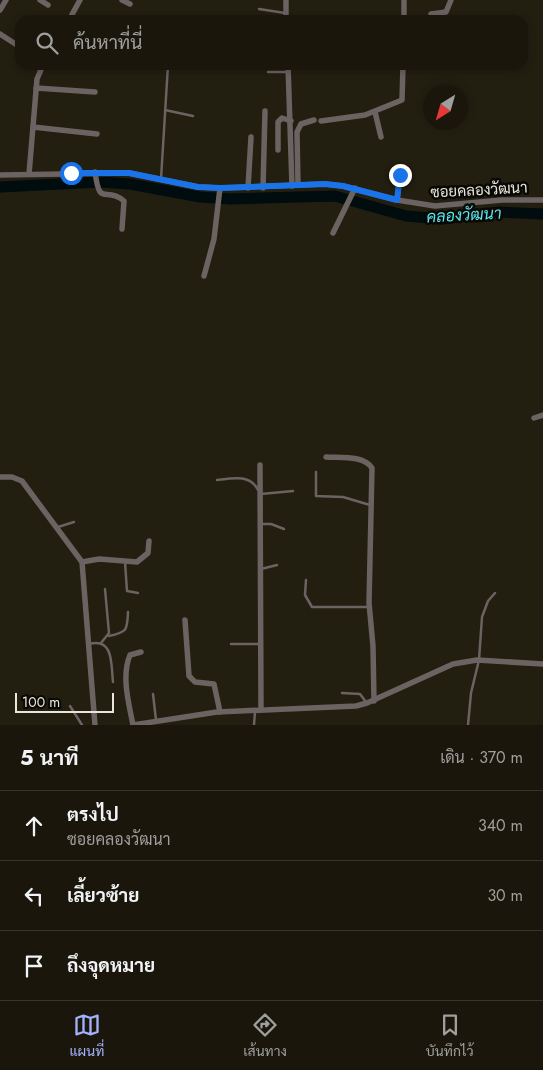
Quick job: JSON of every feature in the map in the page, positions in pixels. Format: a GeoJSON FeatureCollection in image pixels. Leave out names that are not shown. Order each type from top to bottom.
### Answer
{"type":"FeatureCollection","features":[{"type":"Feature","properties":{"kind":"street"},"geometry":{"type":"LineString","coordinates":[[0,10],[6,0]]}},
{"type":"Feature","properties":{"kind":"street"},"geometry":{"type":"LineString","coordinates":[[40,0],[48,5]]}},
{"type":"Feature","properties":{"kind":"street"},"geometry":{"type":"LineString","coordinates":[[72,15],[80,0]]}},
{"type":"Feature","properties":{"kind":"street"},"geometry":{"type":"LineString","coordinates":[[122,0],[130,4]]}},
{"type":"Feature","properties":{"kind":"street"},"geometry":{"type":"LineString","coordinates":[[286,0],[286,13]]}},
{"type":"Feature","properties":{"kind":"street"},"geometry":{"type":"LineString","coordinates":[[404,0],[404,15]]}},
{"type":"Feature","properties":{"kind":"street"},"geometry":{"type":"LineString","coordinates":[[431,14],[446,12],[451,0]]}},
{"type":"Feature","properties":{"kind":"street"},"geometry":{"type":"LineString","coordinates":[[0,34],[15,44]]}},
{"type":"Feature","properties":{"kind":"street"},"geometry":{"type":"LineString","coordinates":[[29,174],[36,88],[40,70]]}},
{"type":"Feature","properties":{"kind":"street"},"geometry":{"type":"LineString","coordinates":[[295,186],[297,132],[301,124],[318,120],[359,117],[402,100],[403,70]]}},
{"type":"Feature","properties":{"kind":"street"},"geometry":{"type":"LineString","coordinates":[[288,72],[295,186]]}},
{"type":"Feature","properties":{"kind":"street"},"geometry":{"type":"LineString","coordinates":[[36,88],[95,92]]}},
{"type":"Feature","properties":{"kind":"street"},"geometry":{"type":"LineString","coordinates":[[263,188],[265,111]]}},
{"type":"Feature","properties":{"kind":"street"},"geometry":{"type":"LineString","coordinates":[[375,112],[381,137]]}},
{"type":"Feature","properties":{"kind":"street"},"geometry":{"type":"LineString","coordinates":[[278,150],[278,122],[282,118],[292,121]]}},
{"type":"Feature","properties":{"kind":"street"},"geometry":{"type":"LineString","coordinates":[[33,128],[97,134]]}},
{"type":"Feature","properties":{"kind":"street"},"geometry":{"type":"LineString","coordinates":[[248,188],[251,137]]}},
{"type":"Feature","properties":{"kind":"street","name":"ซอยคลองวัฒนา"},"geometry":{"type":"LineString","coordinates":[[0,175],[129,173],[220,191],[325,184],[397,200],[435,206],[502,200],[543,200]]}},
{"type":"Feature","properties":{"kind":"street"},"geometry":{"type":"LineString","coordinates":[[96,175],[96,188],[103,194],[117,197],[124,201],[122,229]]}},
{"type":"Feature","properties":{"kind":"street"},"geometry":{"type":"LineString","coordinates":[[397,200],[400,175]]}},
{"type":"Feature","properties":{"kind":"street"},"geometry":{"type":"LineString","coordinates":[[333,233],[355,190]]}},
{"type":"Feature","properties":{"kind":"street"},"geometry":{"type":"LineString","coordinates":[[204,276],[214,239],[220,191]]}},
{"type":"Feature","properties":{"kind":"street"},"geometry":{"type":"LineString","coordinates":[[534,418],[543,415]]}},
{"type":"Feature","properties":{"kind":"street"},"geometry":{"type":"LineString","coordinates":[[326,457],[368,461],[373,474],[369,607],[373,646],[374,700]]}},
{"type":"Feature","properties":{"kind":"street"},"geometry":{"type":"LineString","coordinates":[[258,709],[260,465]]}},
{"type":"Feature","properties":{"kind":"street"},"geometry":{"type":"LineString","coordinates":[[0,477],[12,477],[22,481],[58,527],[82,562],[95,725]]}},
{"type":"Feature","properties":{"kind":"street"},"geometry":{"type":"LineString","coordinates":[[82,562],[142,560],[148,553],[149,541]]}},
{"type":"Feature","properties":{"kind":"street"},"geometry":{"type":"LineString","coordinates":[[185,620],[189,676],[195,682],[214,684],[220,712]]}},
{"type":"Feature","properties":{"kind":"street"},"geometry":{"type":"LineString","coordinates":[[141,652],[130,655],[126,671],[136,725],[220,712],[258,709],[332,709],[367,703],[453,664],[479,660],[543,664]]}},
{"type":"Feature","properties":{"kind":"street"},"geometry":{"type":"LineString","coordinates":[[187,717],[188,725]]}},
{"type":"Feature","properties":{"kind":"lane"},"geometry":{"type":"LineString","coordinates":[[259,9],[286,13]]}},
{"type":"Feature","properties":{"kind":"lane"},"geometry":{"type":"LineString","coordinates":[[161,179],[168,70]]}},
{"type":"Feature","properties":{"kind":"lane"},"geometry":{"type":"LineString","coordinates":[[268,72],[288,72]]}},
{"type":"Feature","properties":{"kind":"lane"},"geometry":{"type":"LineString","coordinates":[[165,110],[193,116]]}},
{"type":"Feature","properties":{"kind":"lane"},"geometry":{"type":"LineString","coordinates":[[316,472],[316,496],[343,497],[372,505]]}},
{"type":"Feature","properties":{"kind":"lane"},"geometry":{"type":"LineString","coordinates":[[217,480],[246,479],[255,485],[260,494],[293,491]]}},
{"type":"Feature","properties":{"kind":"lane"},"geometry":{"type":"LineString","coordinates":[[58,527],[74,522]]}},
{"type":"Feature","properties":{"kind":"lane"},"geometry":{"type":"LineString","coordinates":[[260,524],[271,524],[284,529]]}},
{"type":"Feature","properties":{"kind":"lane"},"geometry":{"type":"LineString","coordinates":[[125,562],[127,591],[138,593]]}},
{"type":"Feature","properties":{"kind":"lane"},"geometry":{"type":"LineString","coordinates":[[260,569],[277,565]]}},
{"type":"Feature","properties":{"kind":"lane"},"geometry":{"type":"LineString","coordinates":[[306,580],[305,595],[312,607],[369,607]]}},
{"type":"Feature","properties":{"kind":"lane"},"geometry":{"type":"LineString","coordinates":[[105,589],[109,636]]}},
{"type":"Feature","properties":{"kind":"lane"},"geometry":{"type":"LineString","coordinates":[[468,725],[471,693],[479,660],[482,617],[488,601],[496,593]]}},
{"type":"Feature","properties":{"kind":"lane"},"geometry":{"type":"LineString","coordinates":[[101,643],[109,636],[122,634],[126,630],[128,612]]}},
{"type":"Feature","properties":{"kind":"lane"},"geometry":{"type":"LineString","coordinates":[[88,644],[101,643],[107,646],[113,682]]}},
{"type":"Feature","properties":{"kind":"lane"},"geometry":{"type":"LineString","coordinates":[[231,644],[260,644]]}},
{"type":"Feature","properties":{"kind":"lane"},"geometry":{"type":"LineString","coordinates":[[342,693],[360,694],[367,703]]}},
{"type":"Feature","properties":{"kind":"lane"},"geometry":{"type":"LineString","coordinates":[[153,694],[156,721]]}},
{"type":"Feature","properties":{"kind":"lane"},"geometry":{"type":"LineString","coordinates":[[70,706],[82,725]]}},
{"type":"Feature","properties":{"kind":"lane"},"geometry":{"type":"LineString","coordinates":[[254,725],[258,709]]}},
{"type":"Feature","properties":{"kind":"waterway","name":"คลองวัฒนา"},"geometry":{"type":"LineString","coordinates":[[0,187],[100,182],[130,184],[200,197],[231,199],[335,196],[406,216],[442,219],[499,212],[543,214]]}},
{"type":"Feature","properties":{"kind":"route"},"geometry":{"type":"LineString","coordinates":[[71,173],[129,173],[198,187],[220,188],[325,184],[343,186],[397,200],[400,175]]}}]}
